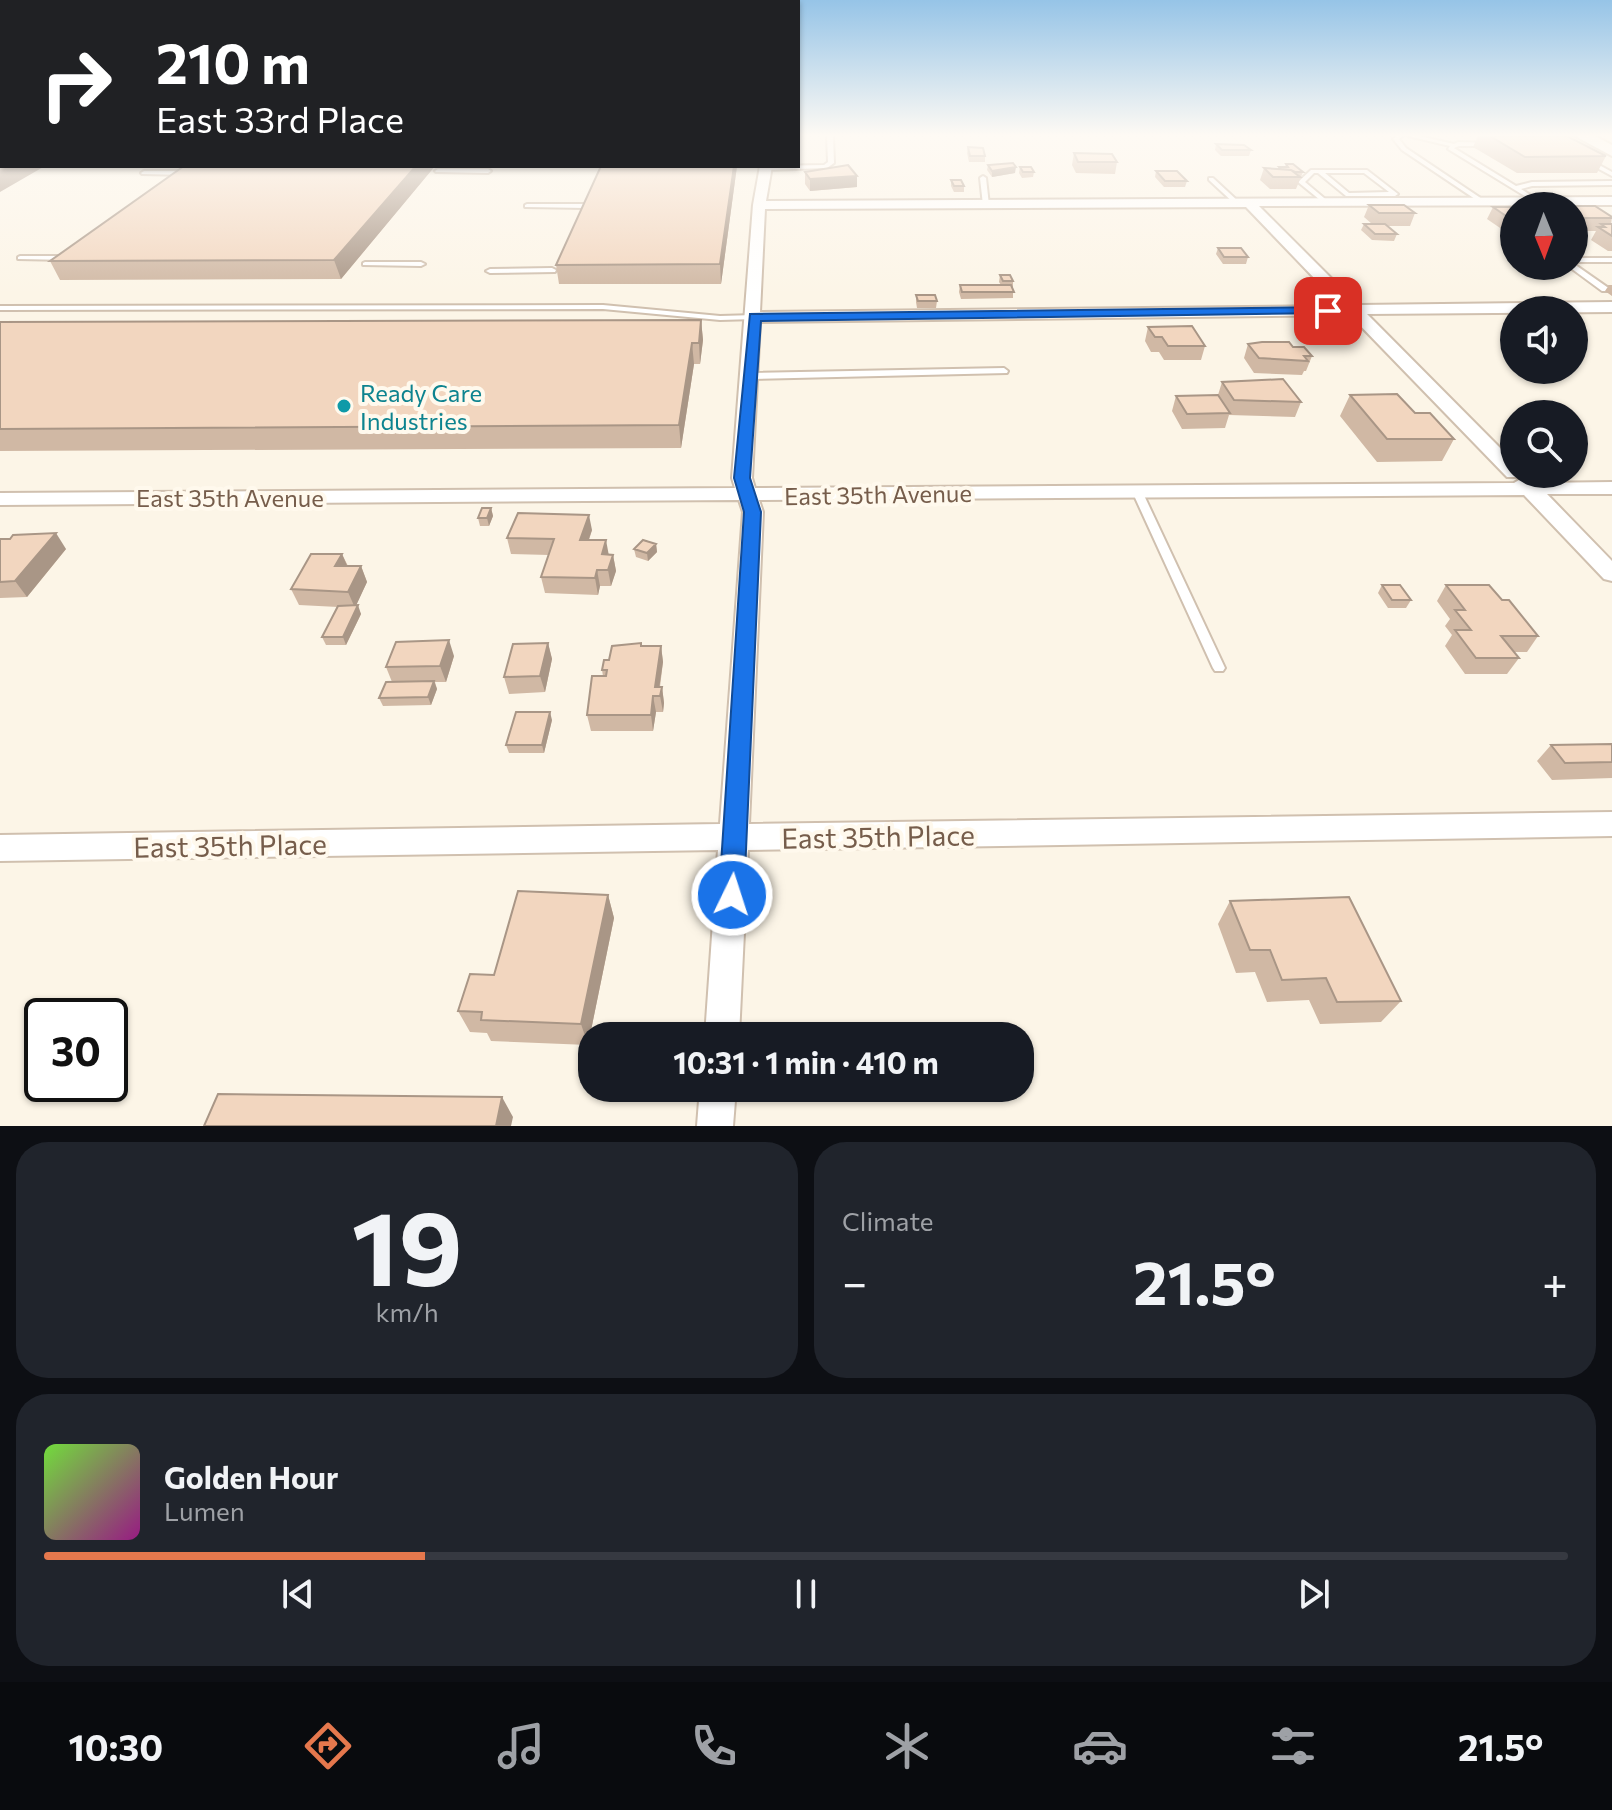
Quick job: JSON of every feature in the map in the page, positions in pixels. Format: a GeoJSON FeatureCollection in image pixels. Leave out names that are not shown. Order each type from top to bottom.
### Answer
{"type":"FeatureCollection","features":[{"type":"Feature","properties":{"kind":"street"},"geometry":{"type":"LineString","coordinates":[[723,1022],[753,512],[742,478],[762,189]]}},
{"type":"Feature","properties":{"kind":"street"},"geometry":{"type":"LineString","coordinates":[[1588,201],[1611,201]]}},
{"type":"Feature","properties":{"kind":"street"},"geometry":{"type":"LineString","coordinates":[[759,205],[1500,202]]}},
{"type":"Feature","properties":{"kind":"street"},"geometry":{"type":"LineString","coordinates":[[1244,204],[1356,310],[1500,459]]}},
{"type":"Feature","properties":{"kind":"street"},"geometry":{"type":"LineString","coordinates":[[755,317],[1612,307]]}},
{"type":"Feature","properties":{"kind":"street","name":"East 35th Avenue"},"geometry":{"type":"LineString","coordinates":[[0,499],[1137,491],[1500,480]]}},
{"type":"Feature","properties":{"kind":"street","name":"East 35th Avenue"},"geometry":{"type":"LineString","coordinates":[[1588,486],[1612,488]]}},
{"type":"Feature","properties":{"kind":"street"},"geometry":{"type":"LineString","coordinates":[[1528,488],[1612,574]]}},
{"type":"Feature","properties":{"kind":"street","name":"East 35th Place"},"geometry":{"type":"LineString","coordinates":[[0,848],[1612,824]]}},
{"type":"Feature","properties":{"kind":"street"},"geometry":{"type":"LineString","coordinates":[[715,1126],[717,1102]]}},
{"type":"Feature","properties":{"kind":"lane"},"geometry":{"type":"LineString","coordinates":[[984,189],[986,205]]}},
{"type":"Feature","properties":{"kind":"lane"},"geometry":{"type":"LineString","coordinates":[[1224,189],[1244,204]]}},
{"type":"Feature","properties":{"kind":"lane"},"geometry":{"type":"LineString","coordinates":[[1309,189],[1327,203]]}},
{"type":"Feature","properties":{"kind":"lane"},"geometry":{"type":"LineString","coordinates":[[1340,189],[1348,195],[1395,194],[1388,189]]}},
{"type":"Feature","properties":{"kind":"lane"},"geometry":{"type":"LineString","coordinates":[[1463,189],[1483,202]]}},
{"type":"Feature","properties":{"kind":"lane"},"geometry":{"type":"LineString","coordinates":[[527,206],[586,206]]}},
{"type":"Feature","properties":{"kind":"lane"},"geometry":{"type":"LineString","coordinates":[[20,258],[73,258]]}},
{"type":"Feature","properties":{"kind":"lane"},"geometry":{"type":"LineString","coordinates":[[1588,260],[1612,260]]}},
{"type":"Feature","properties":{"kind":"lane"},"geometry":{"type":"LineString","coordinates":[[365,264],[421,264]]}},
{"type":"Feature","properties":{"kind":"lane"},"geometry":{"type":"LineString","coordinates":[[490,271],[552,270]]}},
{"type":"Feature","properties":{"kind":"lane"},"geometry":{"type":"LineString","coordinates":[[1588,277],[1605,289],[1612,289]]}},
{"type":"Feature","properties":{"kind":"lane"},"geometry":{"type":"LineString","coordinates":[[403,316],[409,306]]}},
{"type":"Feature","properties":{"kind":"lane"},"geometry":{"type":"LineString","coordinates":[[0,308],[603,307],[720,318],[755,317]]}},
{"type":"Feature","properties":{"kind":"lane"},"geometry":{"type":"LineString","coordinates":[[114,318],[125,308]]}},
{"type":"Feature","properties":{"kind":"lane"},"geometry":{"type":"LineString","coordinates":[[750,376],[1004,371]]}},
{"type":"Feature","properties":{"kind":"lane"},"geometry":{"type":"LineString","coordinates":[[1137,491],[1219,668]]}},
{"type":"Feature","properties":{"kind":"building"},"geometry":{"type":"Polygon","coordinates":[[[152,189],[396,189],[334,260],[50,261],[152,189]]]}},
{"type":"Feature","properties":{"kind":"building"},"geometry":{"type":"Polygon","coordinates":[[[591,189],[731,189],[720,264],[556,265],[591,189]]]}},
{"type":"Feature","properties":{"kind":"building"},"geometry":{"type":"Polygon","coordinates":[[[1369,205],[1404,205],[1415,213],[1379,213],[1369,205]]]}},
{"type":"Feature","properties":{"kind":"building"},"geometry":{"type":"Polygon","coordinates":[[[1588,206],[1595,206],[1612,218],[1588,218],[1588,206]]]}},
{"type":"Feature","properties":{"kind":"building"},"geometry":{"type":"Polygon","coordinates":[[[1364,224],[1385,224],[1397,234],[1375,234],[1364,224]]]}},
{"type":"Feature","properties":{"kind":"building"},"geometry":{"type":"Polygon","coordinates":[[[1601,224],[1612,224],[1612,236],[1598,227],[1605,227],[1601,224]]]}},
{"type":"Feature","properties":{"kind":"building"},"geometry":{"type":"Polygon","coordinates":[[[1218,248],[1241,248],[1248,257],[1224,257],[1218,248]]]}},
{"type":"Feature","properties":{"kind":"building"},"geometry":{"type":"Polygon","coordinates":[[[1000,275],[1010,275],[1013,281],[1003,281],[1000,275]]]}},
{"type":"Feature","properties":{"kind":"building"},"geometry":{"type":"Polygon","coordinates":[[[960,285],[1011,285],[1014,292],[962,292],[960,285]]]}},
{"type":"Feature","properties":{"kind":"building"},"geometry":{"type":"Polygon","coordinates":[[[916,295],[935,295],[937,301],[918,301],[916,295]]]}},
{"type":"Feature","properties":{"kind":"building","name":"Ready Care Industries"},"geometry":{"type":"Polygon","coordinates":[[[701,320],[699,343],[692,343],[679,425],[0,429],[0,322],[701,320]]]}},
{"type":"Feature","properties":{"kind":"building"},"geometry":{"type":"Polygon","coordinates":[[[1192,326],[1205,346],[1168,346],[1162,337],[1155,337],[1148,327],[1192,326]]]}},
{"type":"Feature","properties":{"kind":"building"},"geometry":{"type":"Polygon","coordinates":[[[1289,342],[1293,347],[1304,347],[1312,356],[1304,356],[1308,361],[1259,358],[1248,344],[1289,342]]]}},
{"type":"Feature","properties":{"kind":"building"},"geometry":{"type":"Polygon","coordinates":[[[1283,379],[1301,402],[1234,400],[1222,382],[1283,379]]]}},
{"type":"Feature","properties":{"kind":"building"},"geometry":{"type":"Polygon","coordinates":[[[1397,394],[1415,413],[1430,413],[1454,439],[1387,439],[1350,395],[1397,394]]]}},
{"type":"Feature","properties":{"kind":"building"},"geometry":{"type":"Polygon","coordinates":[[[1218,395],[1230,413],[1187,414],[1176,396],[1218,395]]]}},
{"type":"Feature","properties":{"kind":"building"},"geometry":{"type":"Polygon","coordinates":[[[482,508],[491,508],[487,518],[478,518],[482,508]]]}},
{"type":"Feature","properties":{"kind":"building"},"geometry":{"type":"Polygon","coordinates":[[[518,513],[589,515],[580,540],[606,540],[602,554],[613,555],[608,570],[597,570],[595,578],[541,577],[554,539],[507,538],[518,513]]]}},
{"type":"Feature","properties":{"kind":"building"},"geometry":{"type":"Polygon","coordinates":[[[56,533],[15,581],[0,582],[0,539],[10,539],[13,535],[56,533]]]}},
{"type":"Feature","properties":{"kind":"building"},"geometry":{"type":"Polygon","coordinates":[[[643,540],[656,544],[647,553],[634,549],[643,540]]]}},
{"type":"Feature","properties":{"kind":"building"},"geometry":{"type":"Polygon","coordinates":[[[311,554],[342,554],[335,566],[361,566],[348,592],[291,589],[311,554]]]}},
{"type":"Feature","properties":{"kind":"building"},"geometry":{"type":"Polygon","coordinates":[[[1382,585],[1400,585],[1411,600],[1392,600],[1382,585]]]}},
{"type":"Feature","properties":{"kind":"building"},"geometry":{"type":"Polygon","coordinates":[[[1446,585],[1489,585],[1502,600],[1509,600],[1538,636],[1501,636],[1519,658],[1476,658],[1455,630],[1471,630],[1455,610],[1465,610],[1446,585]]]}},
{"type":"Feature","properties":{"kind":"building"},"geometry":{"type":"Polygon","coordinates":[[[358,605],[343,637],[322,637],[338,606],[358,605]]]}},
{"type":"Feature","properties":{"kind":"building"},"geometry":{"type":"Polygon","coordinates":[[[449,640],[440,666],[386,667],[396,642],[449,640]]]}},
{"type":"Feature","properties":{"kind":"building"},"geometry":{"type":"Polygon","coordinates":[[[548,643],[540,676],[504,677],[513,644],[548,643]]]}},
{"type":"Feature","properties":{"kind":"building"},"geometry":{"type":"Polygon","coordinates":[[[641,643],[641,646],[661,646],[655,687],[662,687],[660,696],[653,696],[651,715],[587,715],[592,676],[606,676],[607,670],[602,670],[604,660],[609,660],[612,646],[641,643]]]}},
{"type":"Feature","properties":{"kind":"building"},"geometry":{"type":"Polygon","coordinates":[[[434,681],[428,697],[379,698],[386,682],[434,681]]]}},
{"type":"Feature","properties":{"kind":"building"},"geometry":{"type":"Polygon","coordinates":[[[516,712],[550,712],[542,745],[506,745],[516,712]]]}},
{"type":"Feature","properties":{"kind":"building"},"geometry":{"type":"Polygon","coordinates":[[[1612,744],[1612,762],[1565,763],[1551,745],[1612,744]]]}},
{"type":"Feature","properties":{"kind":"building"},"geometry":{"type":"Polygon","coordinates":[[[518,891],[608,895],[581,1022],[481,1020],[482,1012],[458,1011],[470,974],[494,975],[518,891]]]}},
{"type":"Feature","properties":{"kind":"building"},"geometry":{"type":"Polygon","coordinates":[[[1349,897],[1401,1001],[1337,1002],[1326,978],[1282,980],[1270,950],[1250,950],[1230,901],[1349,897]]]}},
{"type":"Feature","properties":{"kind":"building"},"geometry":{"type":"Polygon","coordinates":[[[218,1094],[502,1097],[496,1126],[204,1126],[218,1094]]]}},
{"type":"Feature","properties":{"kind":"place","name":"Ready Care Industries"},"geometry":{"type":"Point","coordinates":[344,406]}},
{"type":"Feature","properties":{"kind":"route"},"geometry":{"type":"LineString","coordinates":[[732,895],[753,512],[742,478],[755,317],[1328,311]]}}]}
